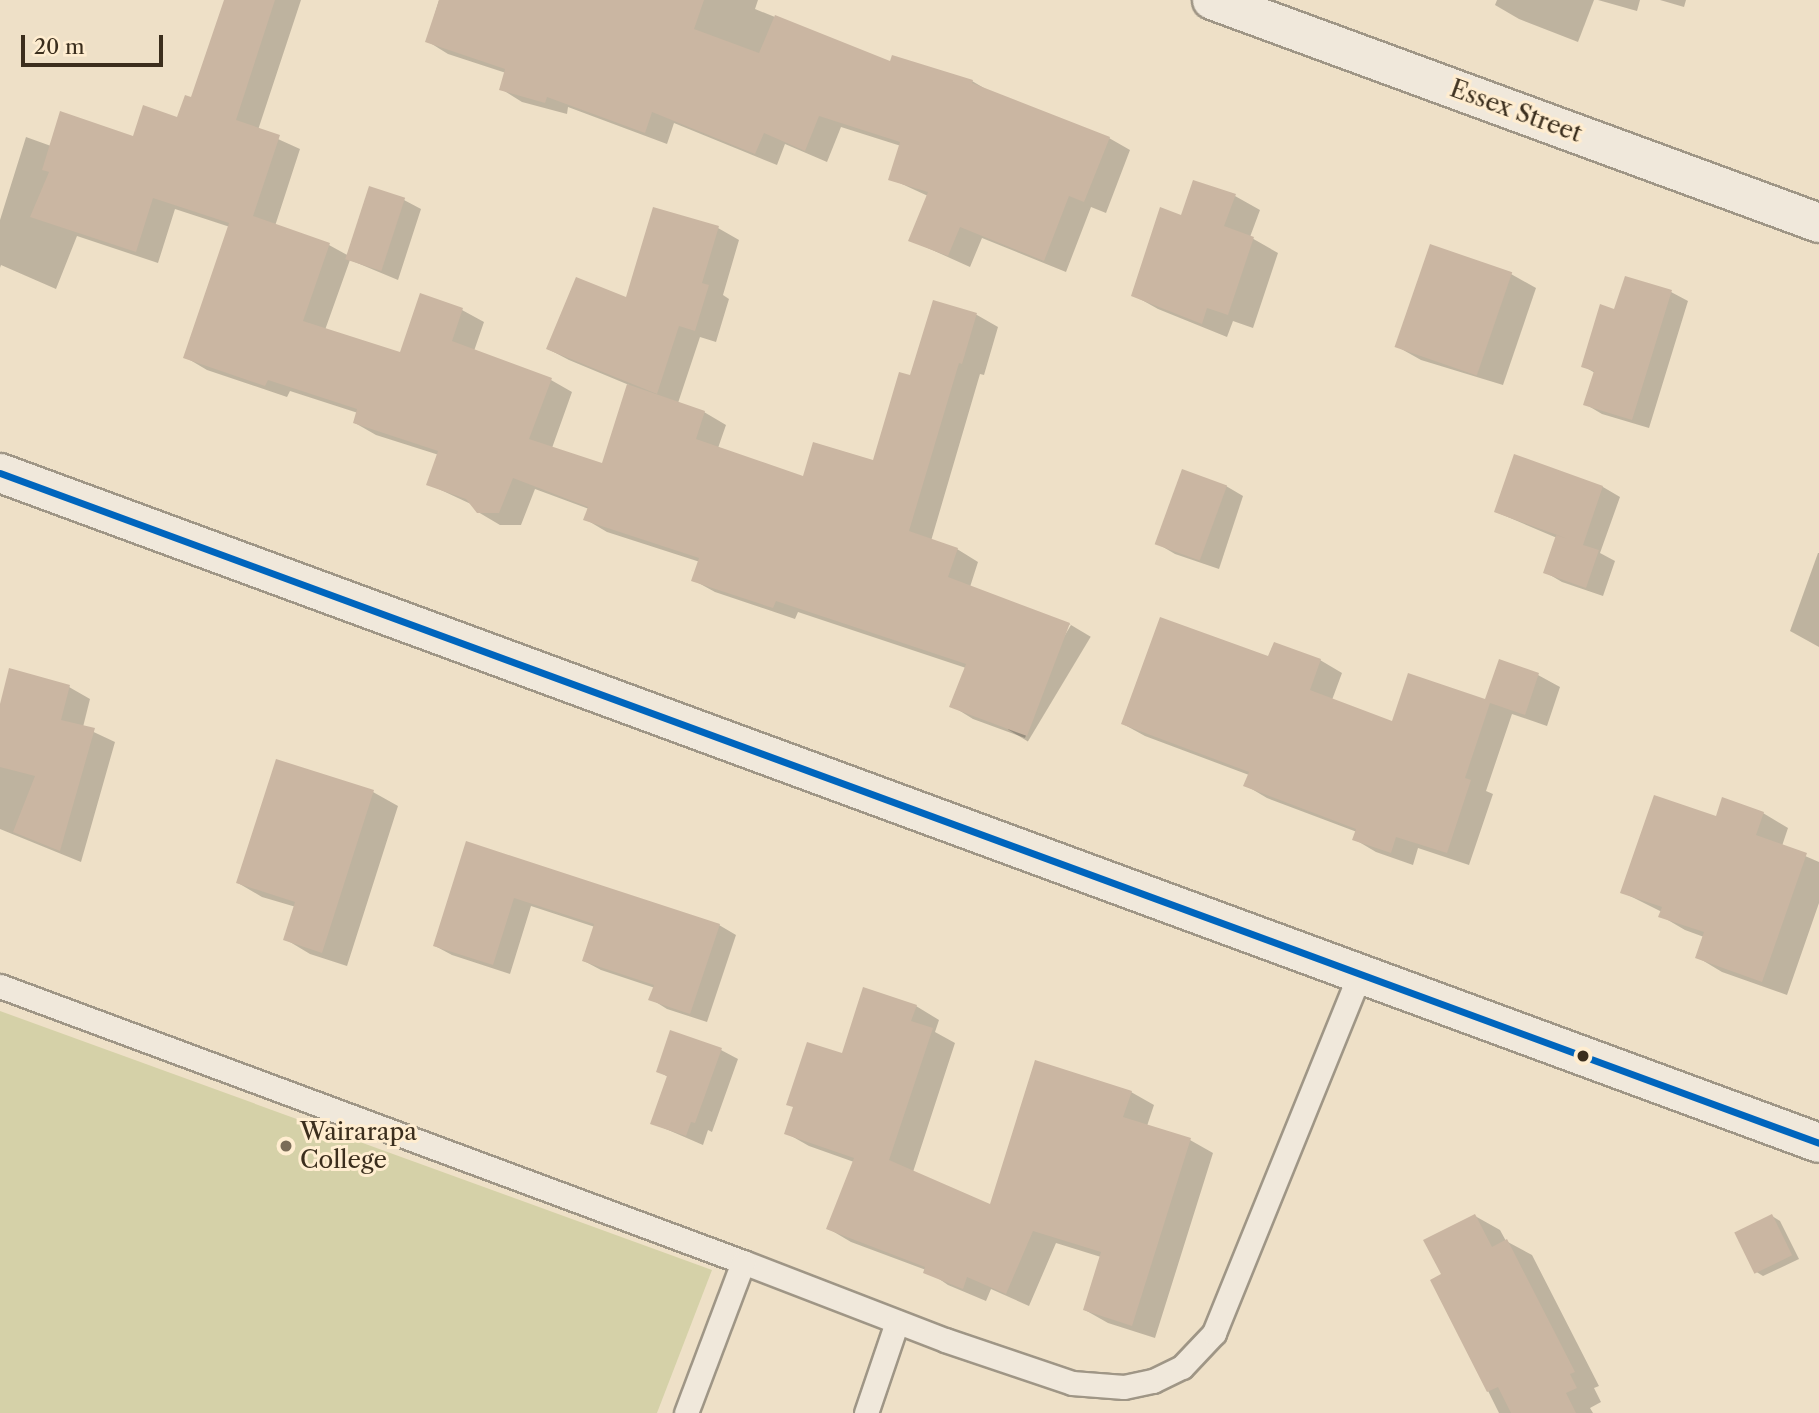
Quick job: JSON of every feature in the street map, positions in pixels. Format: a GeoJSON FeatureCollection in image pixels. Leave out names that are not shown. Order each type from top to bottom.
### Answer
{"type":"FeatureCollection","features":[{"type":"Feature","properties":{"kind":"street","name":"Essex Street"},"geometry":{"type":"LineString","coordinates":[[1212,0],[1819,223]]}},
{"type":"Feature","properties":{"kind":"street"},"geometry":{"type":"LineString","coordinates":[[0,473],[1819,1143]]}},
{"type":"Feature","properties":{"kind":"lane"},"geometry":{"type":"LineString","coordinates":[[0,986],[1030,1370],[1084,1385],[1124,1387],[1153,1381],[1182,1367],[1204,1347],[1222,1318],[1360,973]]}},
{"type":"Feature","properties":{"kind":"lane"},"geometry":{"type":"LineString","coordinates":[[686,1413],[743,1262]]}},
{"type":"Feature","properties":{"kind":"lane"},"geometry":{"type":"LineString","coordinates":[[866,1413],[897,1322]]}},
{"type":"Feature","properties":{"kind":"shaded area","name":"Wairarapa College"},"geometry":{"type":"Polygon","coordinates":[[[0,1011],[712,1270],[657,1413],[0,1413],[0,1011]]]}},
{"type":"Feature","properties":{"kind":"building"},"geometry":{"type":"Polygon","coordinates":[[[224,0],[275,0],[236,120],[280,135],[253,216],[330,243],[303,321],[400,352],[420,293],[463,308],[452,341],[552,378],[529,439],[602,463],[627,384],[705,411],[696,439],[803,476],[813,442],[873,460],[899,372],[910,375],[933,300],[977,313],[962,364],[959,363],[909,531],[958,548],[948,577],[1070,623],[1027,736],[949,707],[966,664],[776,601],[773,608],[691,581],[699,558],[583,520],[588,507],[513,478],[499,513],[477,513],[466,499],[426,485],[438,451],[353,423],[357,409],[268,380],[265,386],[183,358],[229,223],[153,198],[136,252],[30,217],[49,172],[42,170],[60,111],[133,136],[143,105],[177,117],[185,95],[191,97],[224,0]]]}},
{"type":"Feature","properties":{"kind":"building"},"geometry":{"type":"Polygon","coordinates":[[[439,0],[704,0],[694,29],[759,53],[775,15],[890,61],[892,55],[973,80],[972,83],[1110,137],[1084,202],[1069,196],[1044,261],[960,227],[948,256],[908,241],[928,192],[888,180],[900,142],[819,116],[805,151],[764,133],[755,154],[652,112],[645,133],[547,97],[545,103],[499,90],[505,69],[425,42],[439,0]]]}},
{"type":"Feature","properties":{"kind":"building"},"geometry":{"type":"Polygon","coordinates":[[[1193,180],[1236,194],[1224,226],[1254,237],[1228,315],[1207,308],[1202,324],[1131,296],[1160,207],[1181,215],[1193,180]]]}},
{"type":"Feature","properties":{"kind":"building"},"geometry":{"type":"Polygon","coordinates":[[[369,186],[405,198],[381,271],[345,259],[369,186]]]}},
{"type":"Feature","properties":{"kind":"building"},"geometry":{"type":"Polygon","coordinates":[[[653,207],[719,226],[702,283],[709,285],[695,331],[679,326],[657,394],[546,349],[576,277],[626,297],[653,207]]]}},
{"type":"Feature","properties":{"kind":"building"},"geometry":{"type":"Polygon","coordinates":[[[1430,244],[1512,272],[1477,375],[1395,347],[1430,244]]]}},
{"type":"Feature","properties":{"kind":"building"},"geometry":{"type":"Polygon","coordinates":[[[1625,276],[1672,290],[1632,420],[1583,405],[1594,371],[1581,367],[1600,304],[1614,309],[1625,276]]]}},
{"type":"Feature","properties":{"kind":"building"},"geometry":{"type":"Polygon","coordinates":[[[1514,454],[1603,486],[1583,545],[1599,550],[1586,588],[1543,573],[1556,535],[1568,539],[1494,512],[1514,454]]]}},
{"type":"Feature","properties":{"kind":"building"},"geometry":{"type":"Polygon","coordinates":[[[1182,469],[1227,485],[1200,561],[1155,544],[1182,469]]]}},
{"type":"Feature","properties":{"kind":"building"},"geometry":{"type":"Polygon","coordinates":[[[1160,617],[1268,656],[1274,642],[1321,659],[1310,690],[1392,721],[1408,673],[1485,699],[1499,659],[1539,673],[1525,715],[1490,703],[1465,778],[1471,780],[1447,853],[1396,837],[1391,853],[1352,840],[1356,829],[1243,786],[1249,772],[1121,724],[1160,617]]]}},
{"type":"Feature","properties":{"kind":"building"},"geometry":{"type":"Polygon","coordinates":[[[9,668],[70,685],[61,720],[95,728],[60,851],[13,832],[35,776],[0,767],[0,704],[9,668]]]}},
{"type":"Feature","properties":{"kind":"building"},"geometry":{"type":"Polygon","coordinates":[[[276,759],[374,790],[322,953],[283,940],[295,902],[236,883],[276,759]]]}},
{"type":"Feature","properties":{"kind":"building"},"geometry":{"type":"Polygon","coordinates":[[[1654,795],[1716,816],[1722,797],[1764,812],[1756,835],[1807,853],[1762,982],[1695,958],[1704,932],[1658,917],[1662,907],[1620,893],[1654,795]]]}},
{"type":"Feature","properties":{"kind":"building"},"geometry":{"type":"Polygon","coordinates":[[[466,841],[720,924],[690,1014],[648,1000],[654,985],[582,961],[594,924],[514,898],[493,965],[433,946],[466,841]]]}},
{"type":"Feature","properties":{"kind":"building"},"geometry":{"type":"Polygon","coordinates":[[[863,987],[917,1005],[911,1021],[933,1028],[889,1160],[990,1204],[1035,1060],[1132,1091],[1123,1117],[1191,1138],[1132,1326],[1083,1310],[1101,1252],[1033,1231],[1006,1294],[967,1277],[963,1289],[923,1273],[925,1267],[826,1229],[854,1158],[784,1134],[793,1107],[786,1105],[807,1042],[842,1053],[863,987]]]}},
{"type":"Feature","properties":{"kind":"building"},"geometry":{"type":"Polygon","coordinates":[[[670,1030],[722,1048],[695,1123],[691,1122],[686,1136],[650,1124],[667,1076],[656,1072],[670,1030]]]}},
{"type":"Feature","properties":{"kind":"building"},"geometry":{"type":"Polygon","coordinates":[[[1475,1214],[1492,1247],[1507,1239],[1575,1372],[1570,1374],[1577,1388],[1566,1393],[1576,1413],[1511,1413],[1498,1387],[1487,1392],[1430,1280],[1441,1274],[1423,1240],[1475,1214]]]}},
{"type":"Feature","properties":{"kind":"building"},"geometry":{"type":"Polygon","coordinates":[[[1772,1214],[1792,1255],[1754,1274],[1734,1232],[1772,1214]]]}},
{"type":"Feature","properties":{"kind":"transit line"},"geometry":{"type":"LineString","coordinates":[[0,473],[1819,1143]]}},
{"type":"Feature","properties":{"kind":"place","name":"Wairarapa College"},"geometry":{"type":"Point","coordinates":[286,1146]}}]}
